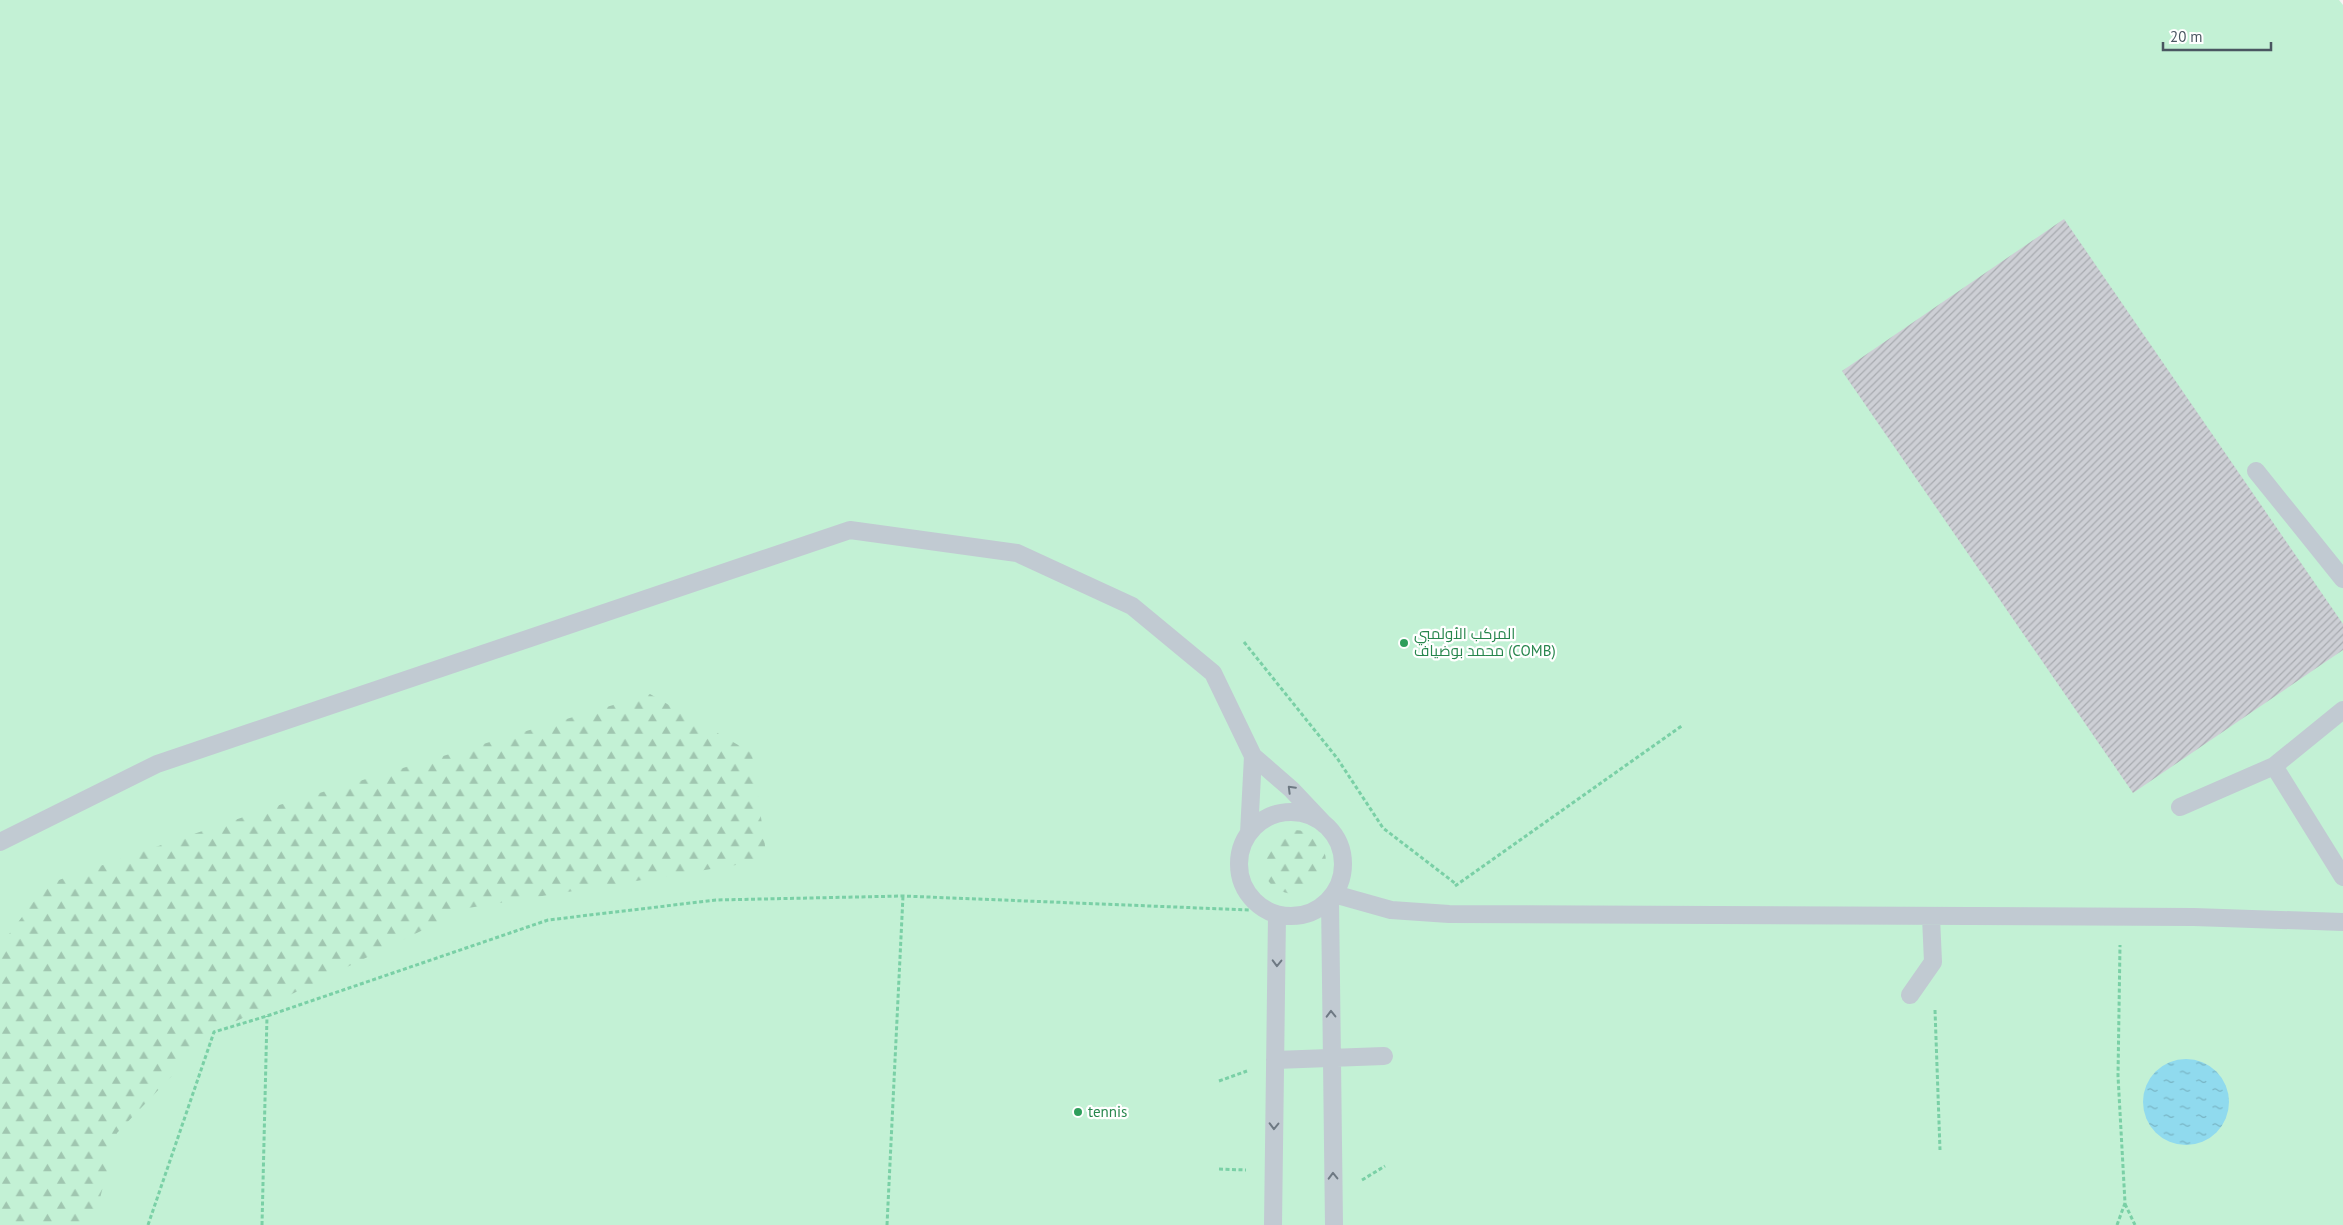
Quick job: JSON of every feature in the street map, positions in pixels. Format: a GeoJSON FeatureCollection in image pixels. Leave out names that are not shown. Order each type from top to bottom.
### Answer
{"type":"FeatureCollection","features":[{"type":"Feature","properties":{"kind":"lane"},"geometry":{"type":"LineString","coordinates":[[2256,471],[2343,579]]}},
{"type":"Feature","properties":{"kind":"lane"},"geometry":{"type":"LineString","coordinates":[[0,842],[157,764],[850,530],[1017,553],[1132,606],[1213,674],[1253,756],[1285,783],[1325,824],[1337,840],[1342,858],[1342,877],[1332,896],[1319,908],[1306,914],[1291,916],[1272,913],[1250,896],[1240,876],[1238,861],[1242,846],[1250,833],[1265,819],[1286,812],[1306,815],[1325,824]]}},
{"type":"Feature","properties":{"kind":"lane"},"geometry":{"type":"LineString","coordinates":[[2180,806],[2274,766],[2343,710]]}},
{"type":"Feature","properties":{"kind":"lane"},"geometry":{"type":"LineString","coordinates":[[1250,833],[1253,756]]}},
{"type":"Feature","properties":{"kind":"lane"},"geometry":{"type":"LineString","coordinates":[[2274,766],[2343,877]]}},
{"type":"Feature","properties":{"kind":"lane"},"geometry":{"type":"LineString","coordinates":[[1332,896],[1391,910],[1449,914],[2121,917],[2343,922]]}},
{"type":"Feature","properties":{"kind":"lane"},"geometry":{"type":"LineString","coordinates":[[1332,896],[1334,1225]]}},
{"type":"Feature","properties":{"kind":"lane"},"geometry":{"type":"LineString","coordinates":[[1272,913],[1275,1060],[1273,1225]]}},
{"type":"Feature","properties":{"kind":"lane"},"geometry":{"type":"LineString","coordinates":[[1910,995],[1933,962],[1931,917]]}},
{"type":"Feature","properties":{"kind":"lane"},"geometry":{"type":"LineString","coordinates":[[1275,1060],[1384,1056]]}},
{"type":"Feature","properties":{"kind":"path"},"geometry":{"type":"LineString","coordinates":[[1244,642],[1336,758],[1382,828],[1456,884]]}},
{"type":"Feature","properties":{"kind":"path"},"geometry":{"type":"LineString","coordinates":[[1449,914],[1456,884],[1683,725]]}},
{"type":"Feature","properties":{"kind":"path"},"geometry":{"type":"LineString","coordinates":[[148,1225],[214,1032],[267,1016],[548,920],[716,900],[903,896],[1272,913]]}},
{"type":"Feature","properties":{"kind":"path"},"geometry":{"type":"LineString","coordinates":[[887,1225],[903,896]]}},
{"type":"Feature","properties":{"kind":"path"},"geometry":{"type":"LineString","coordinates":[[2121,917],[2118,1076],[2125,1203],[2135,1225]]}},
{"type":"Feature","properties":{"kind":"path"},"geometry":{"type":"LineString","coordinates":[[1933,962],[1940,1150]]}},
{"type":"Feature","properties":{"kind":"path"},"geometry":{"type":"LineString","coordinates":[[262,1225],[267,1016]]}},
{"type":"Feature","properties":{"kind":"path"},"geometry":{"type":"LineString","coordinates":[[2117,1225],[2125,1203]]}},
{"type":"Feature","properties":{"kind":"green space","name":"المركب الأولمبي محمد بوضياف (COMB)"},"geometry":{"type":"Polygon","coordinates":[[[0,0],[2339,0],[2343,5],[2343,1225],[0,1225],[0,0]]]}},
{"type":"Feature","properties":{"kind":"green space"},"geometry":{"type":"Polygon","coordinates":[[[650,694],[752,753],[767,860],[468,908],[214,1032],[117,1133],[93,1225],[0,1225],[0,946],[47,884],[276,806],[650,694]]]}},
{"type":"Feature","properties":{"kind":"green space"},"geometry":{"type":"Polygon","coordinates":[[[1288,830],[1300,830],[1317,839],[1324,850],[1326,862],[1324,874],[1317,885],[1300,894],[1288,894],[1276,889],[1267,880],[1262,868],[1262,856],[1267,844],[1276,835],[1288,830]]]}},
{"type":"Feature","properties":{"kind":"water"},"geometry":{"type":"Polygon","coordinates":[[[2186,1059],[2202,1062],[2210,1066],[2222,1078],[2226,1086],[2229,1102],[2226,1118],[2222,1126],[2210,1138],[2202,1142],[2186,1145],[2170,1142],[2162,1138],[2150,1126],[2146,1118],[2143,1102],[2146,1086],[2150,1078],[2162,1066],[2170,1062],[2186,1059]]]}},
{"type":"Feature","properties":{"kind":"building"},"geometry":{"type":"Polygon","coordinates":[[[2064,219],[2343,624],[2343,650],[2133,793],[1842,371],[2064,219]]]}},
{"type":"Feature","properties":{"kind":"place","name":"المركب الأولمبي محمد بوضياف (COMB)"},"geometry":{"type":"Point","coordinates":[1404,643]}},
{"type":"Feature","properties":{"kind":"place","name":"tennis"},"geometry":{"type":"Point","coordinates":[1078,1112]}}]}
